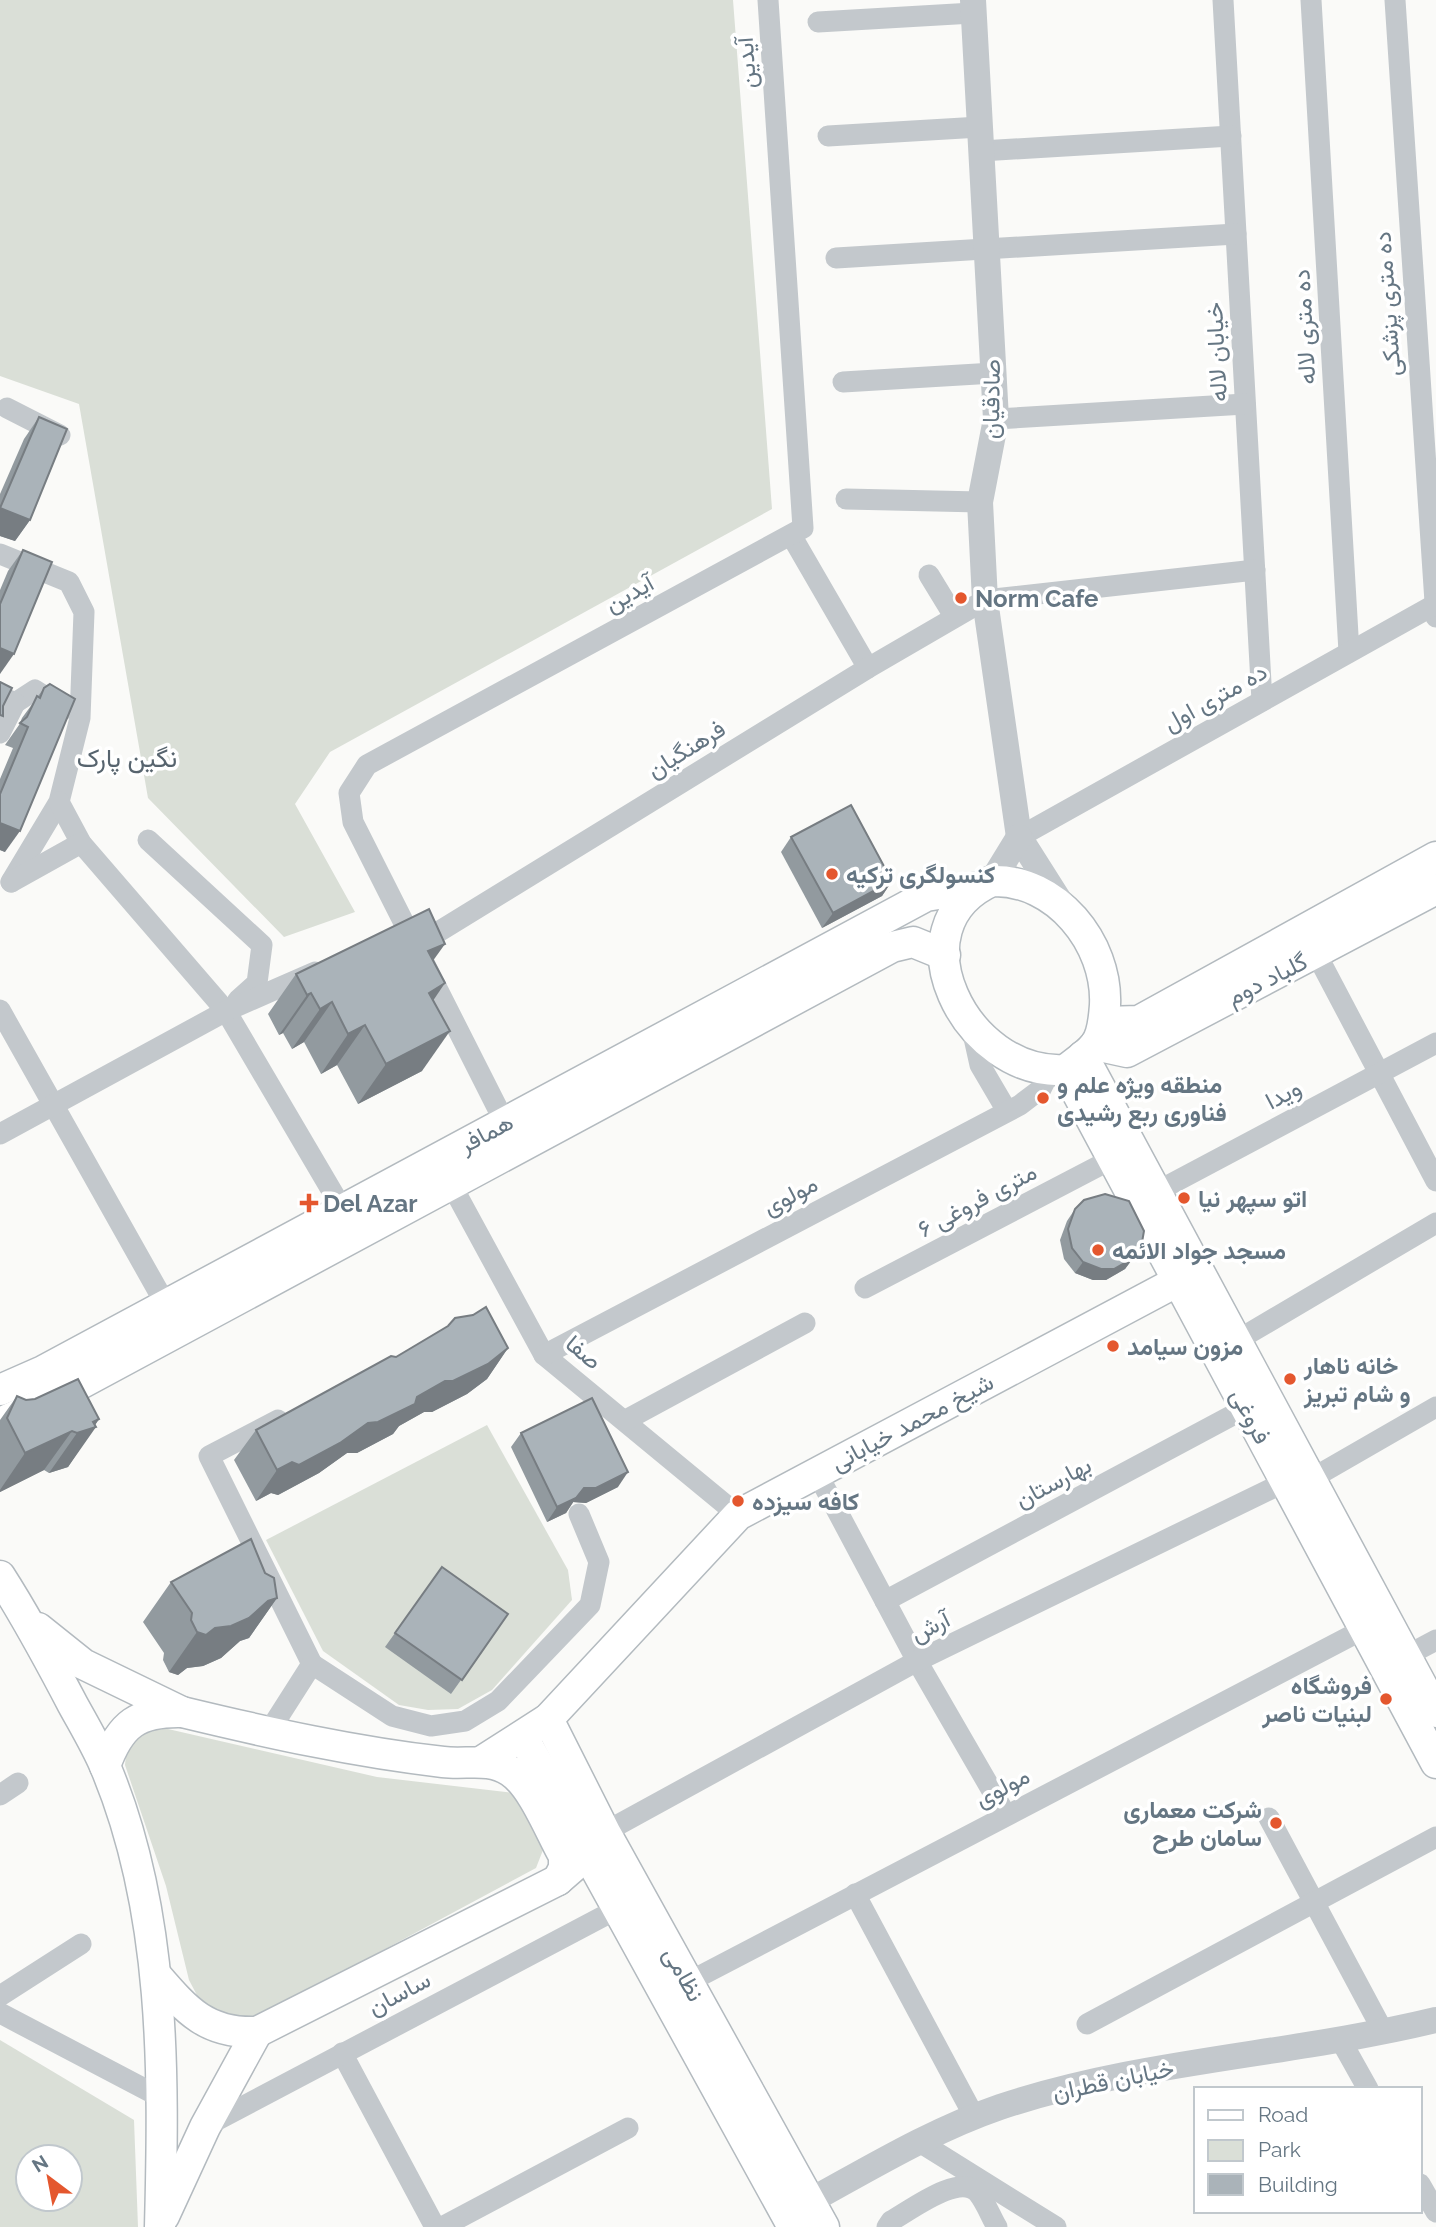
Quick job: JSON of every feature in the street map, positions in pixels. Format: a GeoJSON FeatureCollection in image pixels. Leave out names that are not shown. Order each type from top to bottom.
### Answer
{"type":"FeatureCollection","features":[{"type":"Feature","properties":{"kind":"main road","name":"گلباد دوم"},"geometry":{"type":"LineString","coordinates":[[1080,1053],[1127,1052],[1309,941],[1434,872]]}},
{"type":"Feature","properties":{"kind":"main road"},"geometry":{"type":"LineString","coordinates":[[983,885],[1025,885],[1064,908],[1078,924],[1097,957],[1103,976],[1080,1053],[1025,1067],[1003,1056],[972,1029],[953,995],[945,955],[946,930],[956,906],[983,885]]}},
{"type":"Feature","properties":{"kind":"main road","name":"همافر"},"geometry":{"type":"LineString","coordinates":[[0,1390],[173,1317],[451,1184],[766,999],[926,896],[983,885]]}},
{"type":"Feature","properties":{"kind":"main road","name":"همافر"},"geometry":{"type":"LineString","coordinates":[[0,1423],[343,1210],[505,1123],[766,999],[892,947],[913,942],[945,955]]}},
{"type":"Feature","properties":{"kind":"main road","name":"فروغى"},"geometry":{"type":"LineString","coordinates":[[1080,1053],[1112,1159],[1246,1408],[1298,1480],[1406,1656],[1436,1712]]}},
{"type":"Feature","properties":{"kind":"main road","name":"فروغى"},"geometry":{"type":"LineString","coordinates":[[1080,1053],[1236,1341],[1364,1629],[1436,1762]]}},
{"type":"Feature","properties":{"kind":"main road","name":"شیخ محمد خیابانی"},"geometry":{"type":"LineString","coordinates":[[484,1760],[548,1719],[738,1515],[1178,1281]]}},
{"type":"Feature","properties":{"kind":"main road"},"geometry":{"type":"LineString","coordinates":[[0,1576],[29,1620],[105,1766],[129,1834],[145,1904],[156,1975],[160,2226]]}},
{"type":"Feature","properties":{"kind":"main road"},"geometry":{"type":"LineString","coordinates":[[29,1620],[83,1664],[182,1712],[362,1752],[458,1764],[484,1760],[510,1770],[524,1784],[564,1856],[564,1868],[558,1880]]}},
{"type":"Feature","properties":{"kind":"main road"},"geometry":{"type":"LineString","coordinates":[[105,1766],[114,1741],[132,1722],[156,1712],[182,1712]]}},
{"type":"Feature","properties":{"kind":"main road","name":"نظامی"},"geometry":{"type":"LineString","coordinates":[[548,1719],[619,1908],[677,1988]]}},
{"type":"Feature","properties":{"kind":"main road","name":"نظامی"},"geometry":{"type":"LineString","coordinates":[[523,1737],[596,1844],[803,2217]]}},
{"type":"Feature","properties":{"kind":"main road"},"geometry":{"type":"LineString","coordinates":[[156,1975],[184,2007],[207,2025],[237,2033],[257,2032],[558,1880],[596,1844]]}},
{"type":"Feature","properties":{"kind":"main road"},"geometry":{"type":"LineString","coordinates":[[160,2226],[205,2127],[257,2032]]}},
{"type":"Feature","properties":{"kind":"street","name":"آیدین"},"geometry":{"type":"LineString","coordinates":[[505,1123],[354,822],[349,793],[367,765],[803,528],[768,0]]}},
{"type":"Feature","properties":{"kind":"street","name":"خیابان لاله"},"geometry":{"type":"LineString","coordinates":[[1223,0],[1262,701]]}},
{"type":"Feature","properties":{"kind":"street","name":"ده متری لاله"},"geometry":{"type":"LineString","coordinates":[[1311,0],[1349,652]]}},
{"type":"Feature","properties":{"kind":"street","name":"ده متری پزشکی"},"geometry":{"type":"LineString","coordinates":[[1395,0],[1435,609]]}},
{"type":"Feature","properties":{"kind":"street"},"geometry":{"type":"LineString","coordinates":[[818,22],[973,7]]}},
{"type":"Feature","properties":{"kind":"street","name":"صادقیان"},"geometry":{"type":"LineString","coordinates":[[973,7],[996,419],[980,502],[985,600],[1019,837]]}},
{"type":"Feature","properties":{"kind":"street"},"geometry":{"type":"LineString","coordinates":[[828,136],[981,139],[1231,136]]}},
{"type":"Feature","properties":{"kind":"street"},"geometry":{"type":"LineString","coordinates":[[836,258],[1236,234]]}},
{"type":"Feature","properties":{"kind":"street"},"geometry":{"type":"LineString","coordinates":[[843,382],[994,373]]}},
{"type":"Feature","properties":{"kind":"street"},"geometry":{"type":"LineString","coordinates":[[996,419],[1245,404]]}},
{"type":"Feature","properties":{"kind":"street"},"geometry":{"type":"LineString","coordinates":[[2,415],[60,435]]}},
{"type":"Feature","properties":{"kind":"street"},"geometry":{"type":"LineString","coordinates":[[846,499],[980,502]]}},
{"type":"Feature","properties":{"kind":"street"},"geometry":{"type":"LineString","coordinates":[[791,535],[868,668]]}},
{"type":"Feature","properties":{"kind":"street"},"geometry":{"type":"LineString","coordinates":[[0,554],[69,582],[84,612],[80,718],[59,802],[5,885]]}},
{"type":"Feature","properties":{"kind":"street"},"geometry":{"type":"LineString","coordinates":[[985,600],[1255,570]]}},
{"type":"Feature","properties":{"kind":"street"},"geometry":{"type":"LineString","coordinates":[[929,575],[954,616]]}},
{"type":"Feature","properties":{"kind":"street","name":"فرهنگیان"},"geometry":{"type":"LineString","coordinates":[[384,942],[412,938],[985,600]]}},
{"type":"Feature","properties":{"kind":"street","name":"ده متری اول"},"geometry":{"type":"LineString","coordinates":[[1019,837],[1349,652],[1435,609]]}},
{"type":"Feature","properties":{"kind":"street"},"geometry":{"type":"LineString","coordinates":[[0,733],[8,700],[35,690],[80,718]]}},
{"type":"Feature","properties":{"kind":"street"},"geometry":{"type":"LineString","coordinates":[[59,802],[81,843],[226,1011],[343,1210]]}},
{"type":"Feature","properties":{"kind":"street"},"geometry":{"type":"LineString","coordinates":[[983,885],[1019,837],[1064,908]]}},
{"type":"Feature","properties":{"kind":"street"},"geometry":{"type":"LineString","coordinates":[[148,840],[262,945],[257,983],[226,1011]]}},
{"type":"Feature","properties":{"kind":"street"},"geometry":{"type":"LineString","coordinates":[[5,885],[81,843]]}},
{"type":"Feature","properties":{"kind":"street"},"geometry":{"type":"LineString","coordinates":[[1309,941],[1436,1181]]}},
{"type":"Feature","properties":{"kind":"street"},"geometry":{"type":"LineString","coordinates":[[0,1134],[226,1011],[336,963]]}},
{"type":"Feature","properties":{"kind":"street"},"geometry":{"type":"LineString","coordinates":[[0,1010],[173,1317]]}},
{"type":"Feature","properties":{"kind":"street"},"geometry":{"type":"LineString","coordinates":[[972,1029],[980,1065],[1007,1111]]}},
{"type":"Feature","properties":{"kind":"street","name":"ویدا"},"geometry":{"type":"LineString","coordinates":[[1156,1192],[1436,1043]]}},
{"type":"Feature","properties":{"kind":"street","name":"مولوی"},"geometry":{"type":"LineString","coordinates":[[544,1355],[1033,1098],[1080,1053]]}},
{"type":"Feature","properties":{"kind":"street","name":"۶ متری فروغی"},"geometry":{"type":"LineString","coordinates":[[865,1288],[1112,1159]]}},
{"type":"Feature","properties":{"kind":"street","name":"صفا"},"geometry":{"type":"LineString","coordinates":[[451,1184],[544,1355],[738,1515]]}},
{"type":"Feature","properties":{"kind":"street"},"geometry":{"type":"LineString","coordinates":[[1236,1341],[1436,1223]]}},
{"type":"Feature","properties":{"kind":"street"},"geometry":{"type":"LineString","coordinates":[[626,1420],[805,1323]]}},
{"type":"Feature","properties":{"kind":"street","name":"آرش"},"geometry":{"type":"LineString","coordinates":[[596,1844],[917,1661],[1298,1480],[1436,1407]]}},
{"type":"Feature","properties":{"kind":"street","name":"بهارستان"},"geometry":{"type":"LineString","coordinates":[[885,1601],[1246,1408]]}},
{"type":"Feature","properties":{"kind":"street"},"geometry":{"type":"LineString","coordinates":[[292,1413],[209,1456],[313,1664],[392,1716],[431,1726],[465,1721],[498,1701],[590,1605],[599,1562],[579,1514]]}},
{"type":"Feature","properties":{"kind":"street"},"geometry":{"type":"LineString","coordinates":[[817,1472],[917,1661],[1006,1815]]}},
{"type":"Feature","properties":{"kind":"street","name":"مولوی"},"geometry":{"type":"LineString","coordinates":[[677,1988],[1364,1629]]}},
{"type":"Feature","properties":{"kind":"street"},"geometry":{"type":"LineString","coordinates":[[1406,1656],[1436,1640]]}},
{"type":"Feature","properties":{"kind":"street"},"geometry":{"type":"LineString","coordinates":[[268,1732],[313,1664]]}},
{"type":"Feature","properties":{"kind":"street"},"geometry":{"type":"LineString","coordinates":[[1269,1818],[1384,2033]]}},
{"type":"Feature","properties":{"kind":"street"},"geometry":{"type":"LineString","coordinates":[[1087,2024],[1436,1838]]}},
{"type":"Feature","properties":{"kind":"street"},"geometry":{"type":"LineString","coordinates":[[855,1894],[975,2118]]}},
{"type":"Feature","properties":{"kind":"street","name":"ساسان"},"geometry":{"type":"LineString","coordinates":[[205,2127],[619,1908]]}},
{"type":"Feature","properties":{"kind":"street"},"geometry":{"type":"LineString","coordinates":[[0,1996],[81,1944]]}},
{"type":"Feature","properties":{"kind":"street"},"geometry":{"type":"LineString","coordinates":[[0,2013],[160,2097]]}},
{"type":"Feature","properties":{"kind":"street","name":"خیابان قطران"},"geometry":{"type":"LineString","coordinates":[[803,2217],[918,2141],[999,2108],[1091,2081],[1384,2033],[1436,2020]]}},
{"type":"Feature","properties":{"kind":"street"},"geometry":{"type":"LineString","coordinates":[[1340,2039],[1366,2087]]}},
{"type":"Feature","properties":{"kind":"street"},"geometry":{"type":"LineString","coordinates":[[342,2053],[435,2227]]}},
{"type":"Feature","properties":{"kind":"street"},"geometry":{"type":"LineString","coordinates":[[442,2227],[628,2128]]}},
{"type":"Feature","properties":{"kind":"street"},"geometry":{"type":"LineString","coordinates":[[918,2141],[1056,2227]]}},
{"type":"Feature","properties":{"kind":"street"},"geometry":{"type":"LineString","coordinates":[[887,2227],[891,2221],[952,2187],[965,2185],[978,2192],[997,2227]]}},
{"type":"Feature","properties":{"kind":"street"},"geometry":{"type":"LineString","coordinates":[[1422,2188],[1436,2212]]}},
{"type":"Feature","properties":{"kind":"green space"},"geometry":{"type":"Polygon","coordinates":[[[0,0],[733,0],[772,509],[330,752],[295,804],[355,912],[284,937],[148,798],[79,404],[0,376],[0,0]]]}},
{"type":"Feature","properties":{"kind":"green space"},"geometry":{"type":"Polygon","coordinates":[[[487,1425],[568,1570],[572,1600],[492,1690],[458,1709],[428,1710],[399,1705],[323,1651],[266,1540],[487,1425]]]}},
{"type":"Feature","properties":{"kind":"green space"},"geometry":{"type":"Polygon","coordinates":[[[144,1729],[168,1729],[377,1777],[515,1793],[543,1850],[536,1868],[251,2021],[222,2018],[200,2001],[189,1980],[166,1886],[125,1765],[127,1744],[144,1729]]]}},
{"type":"Feature","properties":{"kind":"green space"},"geometry":{"type":"Polygon","coordinates":[[[0,2040],[134,2120],[138,2227],[0,2227],[0,2040]]]}},
{"type":"Feature","properties":{"kind":"building"},"geometry":{"type":"Polygon","coordinates":[[[39,417],[67,429],[30,520],[0,508],[39,417]]]}},
{"type":"Feature","properties":{"kind":"building"},"geometry":{"type":"Polygon","coordinates":[[[23,550],[52,562],[14,654],[0,648],[0,604],[23,550]]]}},
{"type":"Feature","properties":{"kind":"building"},"geometry":{"type":"Polygon","coordinates":[[[0,682],[12,688],[3,706],[3,716],[0,715],[0,682]]]}},
{"type":"Feature","properties":{"kind":"building"},"geometry":{"type":"Polygon","coordinates":[[[50,684],[75,699],[20,831],[0,823],[0,794],[28,727],[20,723],[27,717],[37,696],[40,698],[44,688],[50,684]]]}},
{"type":"Feature","properties":{"kind":"building","name":"کنسولگری ترکیه"},"geometry":{"type":"Polygon","coordinates":[[[851,805],[892,881],[833,913],[791,837],[851,805]]]}},
{"type":"Feature","properties":{"kind":"building"},"geometry":{"type":"Polygon","coordinates":[[[429,909],[445,944],[428,951],[445,983],[429,993],[450,1031],[386,1064],[365,1025],[348,1034],[332,1002],[320,1009],[311,993],[307,995],[296,974],[429,909]]]}},
{"type":"Feature","properties":{"kind":"building","name":"مسجد جواد الائمه"},"geometry":{"type":"Polygon","coordinates":[[[1105,1194],[1129,1201],[1144,1231],[1141,1248],[1133,1258],[1114,1269],[1101,1269],[1083,1262],[1072,1248],[1068,1229],[1075,1209],[1084,1200],[1105,1194]]]}},
{"type":"Feature","properties":{"kind":"building"},"geometry":{"type":"Polygon","coordinates":[[[486,1307],[508,1348],[488,1364],[453,1381],[445,1381],[417,1397],[415,1404],[378,1422],[368,1423],[340,1443],[299,1465],[292,1462],[277,1470],[256,1430],[391,1356],[396,1357],[448,1326],[455,1318],[473,1315],[486,1307]]]}},
{"type":"Feature","properties":{"kind":"building"},"geometry":{"type":"Polygon","coordinates":[[[78,1379],[99,1419],[93,1422],[96,1427],[77,1433],[72,1431],[25,1453],[7,1418],[17,1396],[26,1400],[35,1399],[78,1379]]]}},
{"type":"Feature","properties":{"kind":"building"},"geometry":{"type":"Polygon","coordinates":[[[592,1398],[628,1472],[596,1488],[584,1488],[576,1498],[557,1507],[521,1433],[592,1398]]]}},
{"type":"Feature","properties":{"kind":"building"},"geometry":{"type":"Polygon","coordinates":[[[251,1539],[265,1573],[274,1578],[277,1598],[268,1601],[249,1618],[231,1626],[215,1628],[206,1635],[197,1632],[191,1620],[192,1613],[171,1582],[251,1539]]]}},
{"type":"Feature","properties":{"kind":"building"},"geometry":{"type":"Polygon","coordinates":[[[442,1567],[508,1614],[462,1680],[395,1633],[442,1567]]]}},
{"type":"Feature","properties":{"kind":"place","name":"Norm Cafe"},"geometry":{"type":"Point","coordinates":[961,598]}},
{"type":"Feature","properties":{"kind":"place","name":"کنسولگری ترکیه"},"geometry":{"type":"Point","coordinates":[832,874]}},
{"type":"Feature","properties":{"kind":"place","name":"منطقه ویژه علم و فناوری ربع رشیدی"},"geometry":{"type":"Point","coordinates":[1043,1098]}},
{"type":"Feature","properties":{"kind":"place","name":"اتو سپهر نیا"},"geometry":{"type":"Point","coordinates":[1184,1198]}},
{"type":"Feature","properties":{"kind":"place","name":"Del Azar"},"geometry":{"type":"Point","coordinates":[309,1203]}},
{"type":"Feature","properties":{"kind":"place","name":"مسجد جواد الائمه"},"geometry":{"type":"Point","coordinates":[1098,1250]}},
{"type":"Feature","properties":{"kind":"place","name":"مزون سیامد"},"geometry":{"type":"Point","coordinates":[1113,1346]}},
{"type":"Feature","properties":{"kind":"place","name":"خانه ناهار و شام تبریز"},"geometry":{"type":"Point","coordinates":[1290,1379]}},
{"type":"Feature","properties":{"kind":"place","name":"کافه سیزده"},"geometry":{"type":"Point","coordinates":[738,1501]}},
{"type":"Feature","properties":{"kind":"place","name":"فروشگاه لبنیات ناصر"},"geometry":{"type":"Point","coordinates":[1386,1699]}},
{"type":"Feature","properties":{"kind":"place","name":"شرکت معماری سامان طرح"},"geometry":{"type":"Point","coordinates":[1276,1823]}},
{"type":"Feature","properties":{"kind":"district","name":"نگین پارک"},"geometry":{"type":"Point","coordinates":[127,758]}}]}
